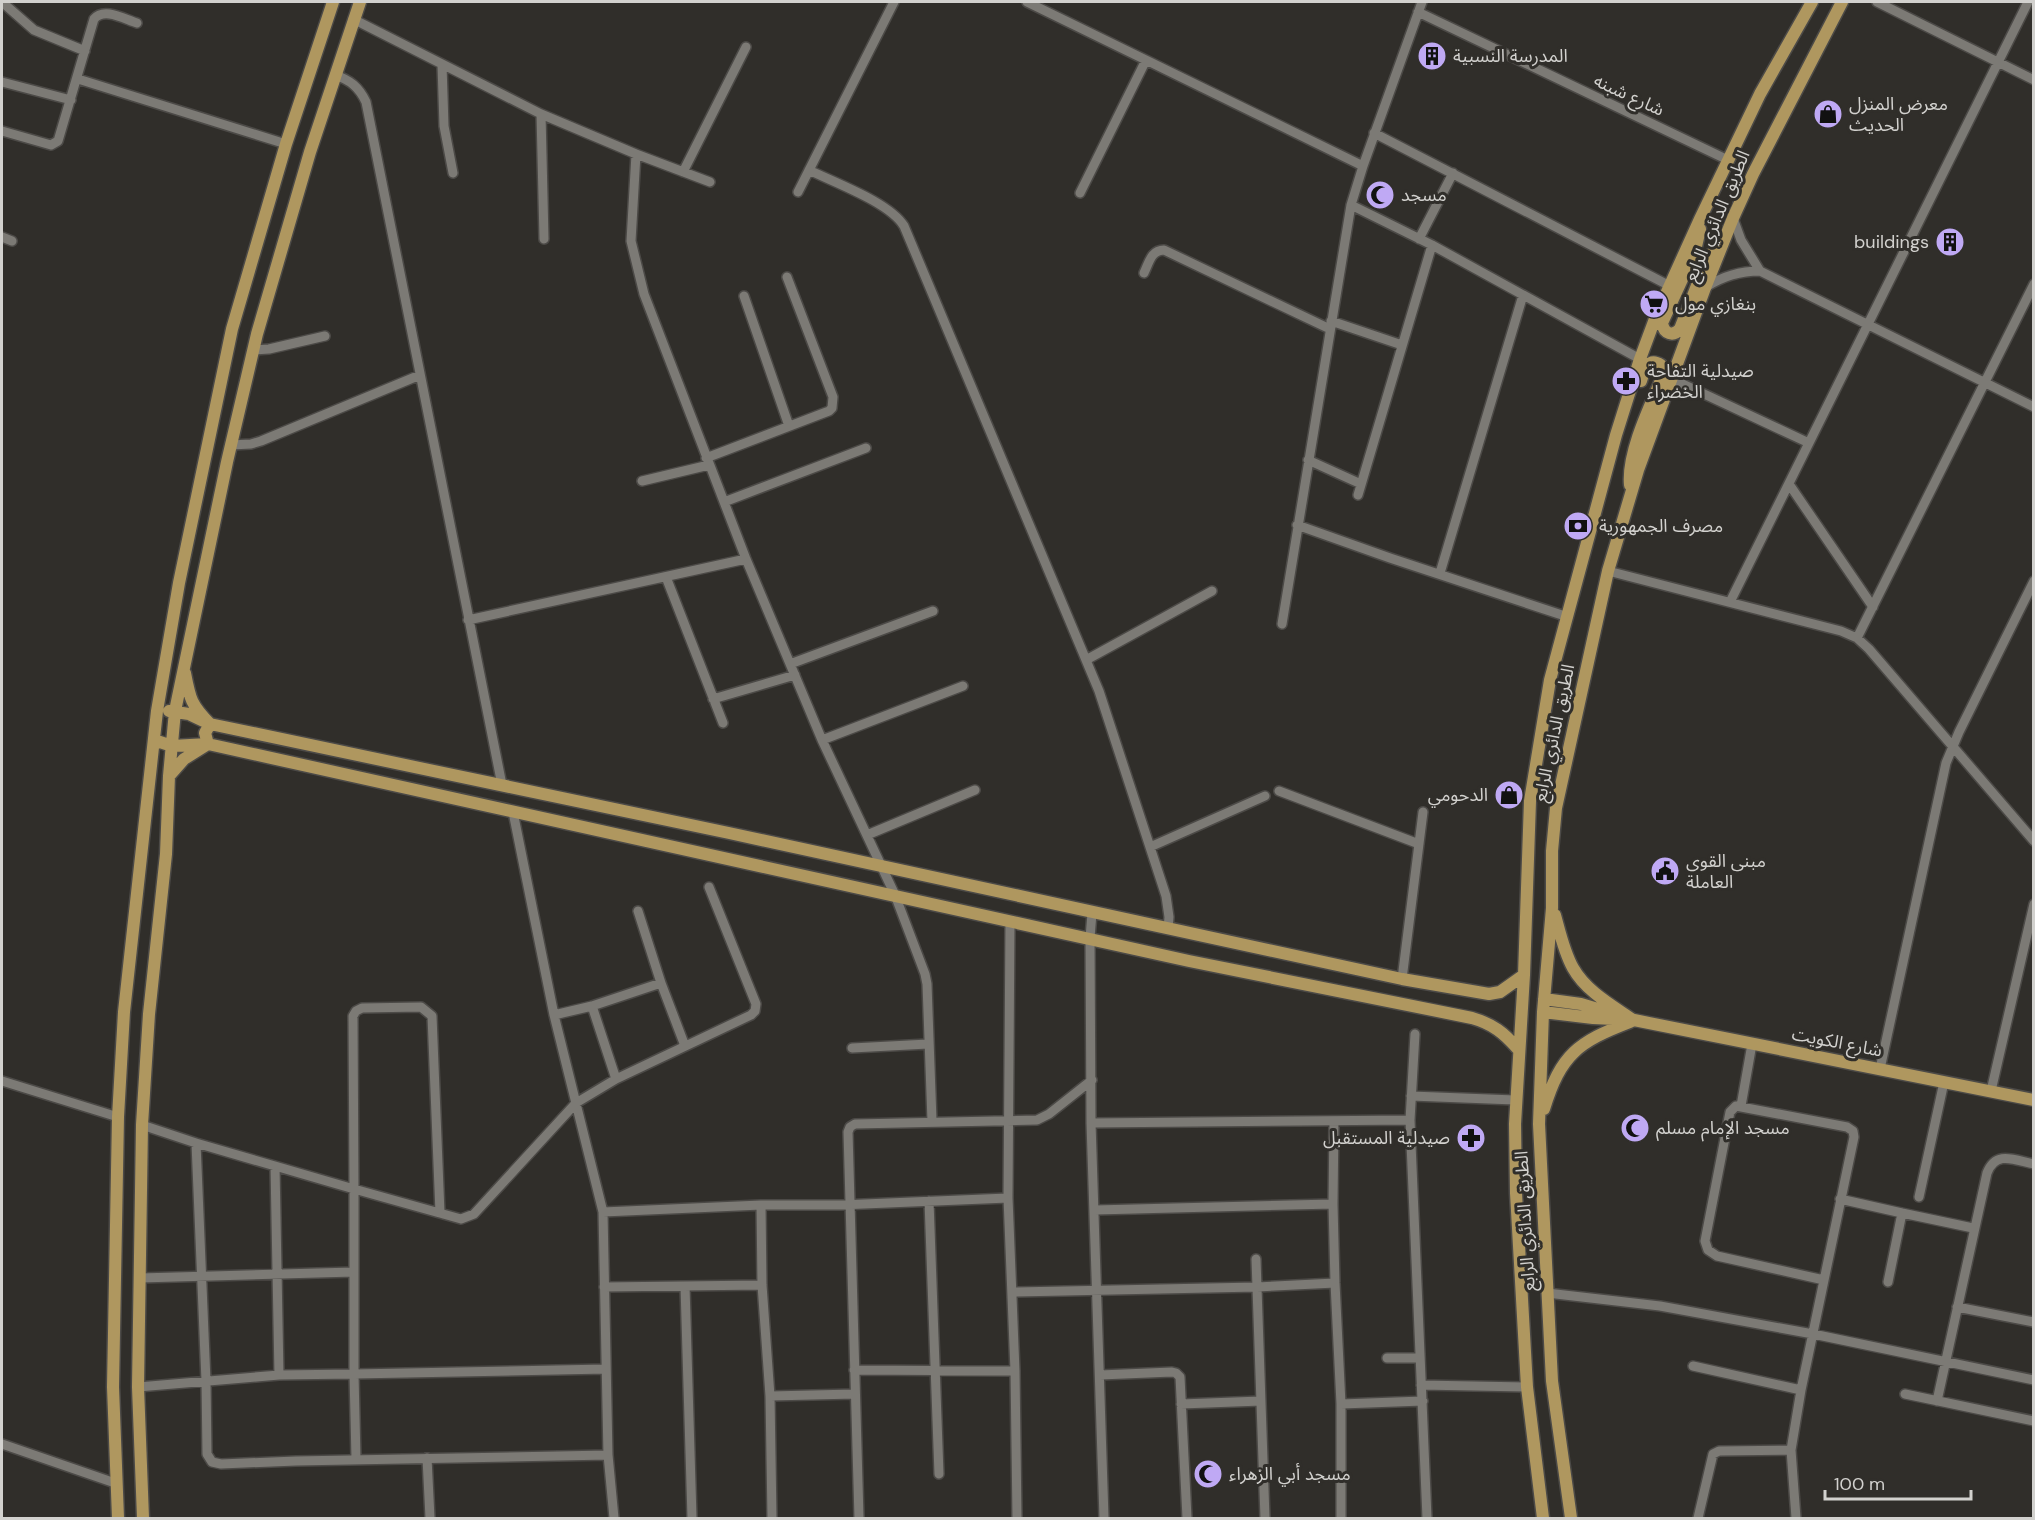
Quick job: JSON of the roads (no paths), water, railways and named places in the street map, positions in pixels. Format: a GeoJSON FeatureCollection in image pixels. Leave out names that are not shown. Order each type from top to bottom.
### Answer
{"type":"FeatureCollection","features":[{"type":"Feature","properties":{"kind":"main road"},"geometry":{"type":"LineString","coordinates":[[118,1518],[113,1388],[118,1117],[124,1012],[157,711],[179,583],[232,328],[285,144],[333,2]]}},
{"type":"Feature","properties":{"kind":"main road"},"geometry":{"type":"LineString","coordinates":[[143,1518],[138,1387],[142,1125],[149,1014],[166,854],[169,776],[175,711],[253,350],[296,198],[360,2]]}},
{"type":"Feature","properties":{"kind":"main road","name":"الطريق الدائري الرابع"},"geometry":{"type":"LineString","coordinates":[[1543,1518],[1527,1387],[1516,1193],[1515,1100],[1524,975],[1530,801],[1534,767],[1550,680],[1618,429],[1640,359],[1670,286],[1728,160],[1760,94],[1812,2]]}},
{"type":"Feature","properties":{"kind":"main road","name":"الطريق الدائري الرابع"},"geometry":{"type":"LineString","coordinates":[[1571,1518],[1552,1380],[1539,1124],[1543,1012],[1552,908],[1552,851],[1556,808],[1608,571],[1631,492],[1705,288],[1733,218],[1763,154],[1842,2]]}},
{"type":"Feature","properties":{"kind":"main road"},"geometry":{"type":"LineString","coordinates":[[1700,219],[1695,251],[1662,323],[1669,334],[1680,329],[1707,260],[1713,250],[1723,244]]}},
{"type":"Feature","properties":{"kind":"main road"},"geometry":{"type":"LineString","coordinates":[[1618,429],[1627,422],[1647,365],[1658,363],[1664,372],[1632,454],[1629,475],[1631,492]]}},
{"type":"Feature","properties":{"kind":"main road"},"geometry":{"type":"LineString","coordinates":[[184,669],[191,702],[210,724]]}},
{"type":"Feature","properties":{"kind":"main road"},"geometry":{"type":"LineString","coordinates":[[157,711],[189,714],[210,724],[1402,979],[1489,994],[1500,992],[1524,975]]}},
{"type":"Feature","properties":{"kind":"main road"},"geometry":{"type":"LineString","coordinates":[[208,744],[205,733],[210,724]]}},
{"type":"Feature","properties":{"kind":"main road"},"geometry":{"type":"LineString","coordinates":[[154,740],[172,746],[208,744],[1090,938],[1189,962],[1472,1018],[1495,1027],[1505,1034],[1518,1049]]}},
{"type":"Feature","properties":{"kind":"main road"},"geometry":{"type":"LineString","coordinates":[[169,776],[184,759],[208,744]]}},
{"type":"Feature","properties":{"kind":"main road"},"geometry":{"type":"LineString","coordinates":[[1552,908],[1568,958],[1578,976],[1603,999],[1634,1020]]}},
{"type":"Feature","properties":{"kind":"main road","name":"شارع الكويت"},"geometry":{"type":"LineString","coordinates":[[1544,999],[1596,1007],[1634,1020],[2034,1100]]}},
{"type":"Feature","properties":{"kind":"main road","name":"شارع الكويت"},"geometry":{"type":"LineString","coordinates":[[1543,1012],[1634,1020]]}},
{"type":"Feature","properties":{"kind":"main road"},"geometry":{"type":"LineString","coordinates":[[1539,1124],[1554,1080],[1567,1058],[1585,1042],[1634,1020]]}},
{"type":"Feature","properties":{"kind":"street"},"geometry":{"type":"LineString","coordinates":[[2,2],[34,30],[85,51]]}},
{"type":"Feature","properties":{"kind":"street"},"geometry":{"type":"LineString","coordinates":[[798,192],[894,2]]}},
{"type":"Feature","properties":{"kind":"street"},"geometry":{"type":"LineString","coordinates":[[1027,2],[1363,165]]}},
{"type":"Feature","properties":{"kind":"street"},"geometry":{"type":"LineString","coordinates":[[1282,624],[1351,205],[1374,133],[1422,2]]}},
{"type":"Feature","properties":{"kind":"street"},"geometry":{"type":"LineString","coordinates":[[1876,2],[2034,80]]}},
{"type":"Feature","properties":{"kind":"street"},"geometry":{"type":"LineString","coordinates":[[1730,602],[2028,2]]}},
{"type":"Feature","properties":{"kind":"street","name":"شارع شبنه"},"geometry":{"type":"LineString","coordinates":[[1418,12],[1728,160]]}},
{"type":"Feature","properties":{"kind":"street"},"geometry":{"type":"LineString","coordinates":[[2,131],[51,145],[56,144],[78,79],[94,19],[98,14],[104,13],[137,23]]}},
{"type":"Feature","properties":{"kind":"street"},"geometry":{"type":"LineString","coordinates":[[353,19],[541,114],[710,182]]}},
{"type":"Feature","properties":{"kind":"street"},"geometry":{"type":"LineString","coordinates":[[683,172],[746,47]]}},
{"type":"Feature","properties":{"kind":"street"},"geometry":{"type":"LineString","coordinates":[[1080,193],[1146,60]]}},
{"type":"Feature","properties":{"kind":"street"},"geometry":{"type":"LineString","coordinates":[[442,65],[444,126],[453,173]]}},
{"type":"Feature","properties":{"kind":"street"},"geometry":{"type":"LineString","coordinates":[[335,75],[354,84],[366,102],[502,785]]}},
{"type":"Feature","properties":{"kind":"street"},"geometry":{"type":"LineString","coordinates":[[78,79],[285,144]]}},
{"type":"Feature","properties":{"kind":"street"},"geometry":{"type":"LineString","coordinates":[[2,82],[71,100]]}},
{"type":"Feature","properties":{"kind":"street"},"geometry":{"type":"LineString","coordinates":[[541,114],[544,239]]}},
{"type":"Feature","properties":{"kind":"street"},"geometry":{"type":"LineString","coordinates":[[1374,133],[1670,286]]}},
{"type":"Feature","properties":{"kind":"street"},"geometry":{"type":"LineString","coordinates":[[636,154],[631,241],[644,294],[746,560],[822,740],[895,895],[927,984],[932,1121]]}},
{"type":"Feature","properties":{"kind":"street"},"geometry":{"type":"LineString","coordinates":[[809,170],[887,208],[904,226],[1109,720],[1166,896],[1168,929]]}},
{"type":"Feature","properties":{"kind":"street"},"geometry":{"type":"LineString","coordinates":[[1419,238],[1453,173]]}},
{"type":"Feature","properties":{"kind":"street"},"geometry":{"type":"LineString","coordinates":[[1351,205],[1419,238],[1640,359]]}},
{"type":"Feature","properties":{"kind":"street"},"geometry":{"type":"LineString","coordinates":[[1733,218],[1747,251],[1760,271]]}},
{"type":"Feature","properties":{"kind":"street"},"geometry":{"type":"LineString","coordinates":[[2,237],[12,241]]}},
{"type":"Feature","properties":{"kind":"street"},"geometry":{"type":"LineString","coordinates":[[1358,495],[1432,245]]}},
{"type":"Feature","properties":{"kind":"street"},"geometry":{"type":"LineString","coordinates":[[1144,273],[1153,255],[1159,250],[1164,250],[1330,325],[1402,345]]}},
{"type":"Feature","properties":{"kind":"street"},"geometry":{"type":"LineString","coordinates":[[1705,288],[1723,277],[1742,272],[1760,271],[2034,407]]}},
{"type":"Feature","properties":{"kind":"street"},"geometry":{"type":"LineString","coordinates":[[642,481],[708,462],[829,411],[834,402],[787,277]]}},
{"type":"Feature","properties":{"kind":"street"},"geometry":{"type":"LineString","coordinates":[[1857,638],[2034,284]]}},
{"type":"Feature","properties":{"kind":"street"},"geometry":{"type":"LineString","coordinates":[[1440,573],[1523,295]]}},
{"type":"Feature","properties":{"kind":"street"},"geometry":{"type":"LineString","coordinates":[[744,296],[789,426]]}},
{"type":"Feature","properties":{"kind":"street"},"geometry":{"type":"LineString","coordinates":[[253,350],[269,349],[325,336]]}},
{"type":"Feature","properties":{"kind":"street"},"geometry":{"type":"LineString","coordinates":[[231,445],[261,441],[420,375]]}},
{"type":"Feature","properties":{"kind":"street"},"geometry":{"type":"LineString","coordinates":[[1672,380],[1809,443]]}},
{"type":"Feature","properties":{"kind":"street"},"geometry":{"type":"LineString","coordinates":[[724,502],[866,448]]}},
{"type":"Feature","properties":{"kind":"street"},"geometry":{"type":"LineString","coordinates":[[1308,460],[1361,484]]}},
{"type":"Feature","properties":{"kind":"street"},"geometry":{"type":"LineString","coordinates":[[1789,484],[1873,607]]}},
{"type":"Feature","properties":{"kind":"street"},"geometry":{"type":"LineString","coordinates":[[1297,525],[1568,616]]}},
{"type":"Feature","properties":{"kind":"street"},"geometry":{"type":"LineString","coordinates":[[468,620],[746,560]]}},
{"type":"Feature","properties":{"kind":"street"},"geometry":{"type":"LineString","coordinates":[[1608,571],[1840,631],[1857,638],[1869,649],[2034,841]]}},
{"type":"Feature","properties":{"kind":"street"},"geometry":{"type":"LineString","coordinates":[[666,577],[723,723]]}},
{"type":"Feature","properties":{"kind":"street"},"geometry":{"type":"LineString","coordinates":[[1880,1069],[1941,781],[1952,747],[2034,581]]}},
{"type":"Feature","properties":{"kind":"street"},"geometry":{"type":"LineString","coordinates":[[1086,660],[1212,591]]}},
{"type":"Feature","properties":{"kind":"street"},"geometry":{"type":"LineString","coordinates":[[790,664],[933,611]]}},
{"type":"Feature","properties":{"kind":"street"},"geometry":{"type":"LineString","coordinates":[[713,699],[795,675]]}},
{"type":"Feature","properties":{"kind":"street"},"geometry":{"type":"LineString","coordinates":[[822,740],[963,686]]}},
{"type":"Feature","properties":{"kind":"street"},"geometry":{"type":"LineString","coordinates":[[867,835],[975,790]]}},
{"type":"Feature","properties":{"kind":"street"},"geometry":{"type":"LineString","coordinates":[[1279,791],[1419,844]]}},
{"type":"Feature","properties":{"kind":"street"},"geometry":{"type":"LineString","coordinates":[[1150,847],[1265,796]]}},
{"type":"Feature","properties":{"kind":"street"},"geometry":{"type":"LineString","coordinates":[[513,812],[554,1015],[603,1212],[608,1455],[614,1518]]}},
{"type":"Feature","properties":{"kind":"street"},"geometry":{"type":"LineString","coordinates":[[1402,979],[1423,812]]}},
{"type":"Feature","properties":{"kind":"street"},"geometry":{"type":"LineString","coordinates":[[142,1125],[354,1189],[461,1219],[468,1218],[576,1103],[616,1079],[751,1015],[755,1011],[756,1004],[709,887]]}},
{"type":"Feature","properties":{"kind":"street"},"geometry":{"type":"LineString","coordinates":[[1991,1091],[2034,904]]}},
{"type":"Feature","properties":{"kind":"street"},"geometry":{"type":"LineString","coordinates":[[638,911],[685,1046]]}},
{"type":"Feature","properties":{"kind":"street"},"geometry":{"type":"LineString","coordinates":[[1092,913],[1090,938],[1091,1123],[1104,1518]]}},
{"type":"Feature","properties":{"kind":"street"},"geometry":{"type":"LineString","coordinates":[[1010,921],[1008,1198],[1015,1371],[1017,1518]]}},
{"type":"Feature","properties":{"kind":"street"},"geometry":{"type":"LineString","coordinates":[[554,1015],[592,1006],[661,982]]}},
{"type":"Feature","properties":{"kind":"street"},"geometry":{"type":"LineString","coordinates":[[592,1006],[616,1079]]}},
{"type":"Feature","properties":{"kind":"street"},"geometry":{"type":"LineString","coordinates":[[356,1460],[353,1016],[362,1008],[420,1008],[432,1016],[440,1213]]}},
{"type":"Feature","properties":{"kind":"street"},"geometry":{"type":"LineString","coordinates":[[1415,1034],[1410,1120],[1427,1518]]}},
{"type":"Feature","properties":{"kind":"street"},"geometry":{"type":"LineString","coordinates":[[852,1048],[928,1044]]}},
{"type":"Feature","properties":{"kind":"street"},"geometry":{"type":"LineString","coordinates":[[1741,1106],[1752,1044]]}},
{"type":"Feature","properties":{"kind":"street"},"geometry":{"type":"LineString","coordinates":[[859,1518],[848,1132],[850,1127],[855,1124],[932,1121],[1037,1120],[1043,1118],[1092,1080]]}},
{"type":"Feature","properties":{"kind":"street"},"geometry":{"type":"LineString","coordinates":[[2,1081],[118,1117]]}},
{"type":"Feature","properties":{"kind":"street"},"geometry":{"type":"LineString","coordinates":[[1919,1197],[1944,1082]]}},
{"type":"Feature","properties":{"kind":"street"},"geometry":{"type":"LineString","coordinates":[[1411,1096],[1515,1100]]}},
{"type":"Feature","properties":{"kind":"street"},"geometry":{"type":"LineString","coordinates":[[1796,1518],[1791,1450],[1801,1390],[1854,1137],[1853,1131],[1847,1127],[1736,1106],[1730,1112],[1705,1241],[1706,1246],[1717,1256],[1824,1280]]}},
{"type":"Feature","properties":{"kind":"street"},"geometry":{"type":"LineString","coordinates":[[1091,1123],[1410,1120]]}},
{"type":"Feature","properties":{"kind":"street"},"geometry":{"type":"LineString","coordinates":[[1334,1121],[1335,1283],[1341,1404],[1341,1518]]}},
{"type":"Feature","properties":{"kind":"street"},"geometry":{"type":"LineString","coordinates":[[196,1143],[207,1454],[212,1462],[221,1464],[608,1455]]}},
{"type":"Feature","properties":{"kind":"street"},"geometry":{"type":"LineString","coordinates":[[1937,1401],[1973,1228],[1987,1173],[1998,1158],[2034,1164]]}},
{"type":"Feature","properties":{"kind":"street"},"geometry":{"type":"LineString","coordinates":[[275,1166],[279,1375]]}},
{"type":"Feature","properties":{"kind":"street"},"geometry":{"type":"LineString","coordinates":[[603,1212],[761,1204],[850,1204],[1008,1198]]}},
{"type":"Feature","properties":{"kind":"street"},"geometry":{"type":"LineString","coordinates":[[1840,1200],[1973,1228]]}},
{"type":"Feature","properties":{"kind":"street"},"geometry":{"type":"LineString","coordinates":[[929,1201],[939,1474]]}},
{"type":"Feature","properties":{"kind":"street"},"geometry":{"type":"LineString","coordinates":[[761,1204],[762,1285],[770,1396],[772,1518]]}},
{"type":"Feature","properties":{"kind":"street"},"geometry":{"type":"LineString","coordinates":[[1095,1210],[1334,1204]]}},
{"type":"Feature","properties":{"kind":"street"},"geometry":{"type":"LineString","coordinates":[[1888,1282],[1902,1213]]}},
{"type":"Feature","properties":{"kind":"street"},"geometry":{"type":"LineString","coordinates":[[1256,1258],[1265,1518]]}},
{"type":"Feature","properties":{"kind":"street"},"geometry":{"type":"LineString","coordinates":[[140,1278],[354,1272]]}},
{"type":"Feature","properties":{"kind":"street"},"geometry":{"type":"LineString","coordinates":[[1012,1292],[1257,1287],[1335,1283]]}},
{"type":"Feature","properties":{"kind":"street"},"geometry":{"type":"LineString","coordinates":[[604,1287],[762,1285]]}},
{"type":"Feature","properties":{"kind":"street"},"geometry":{"type":"LineString","coordinates":[[685,1286],[692,1518]]}},
{"type":"Feature","properties":{"kind":"street"},"geometry":{"type":"LineString","coordinates":[[1547,1293],[1660,1306],[1813,1334],[2034,1380]]}},
{"type":"Feature","properties":{"kind":"street"},"geometry":{"type":"LineString","coordinates":[[1957,1307],[2034,1322]]}},
{"type":"Feature","properties":{"kind":"street"},"geometry":{"type":"LineString","coordinates":[[1387,1358],[1420,1358]]}},
{"type":"Feature","properties":{"kind":"street"},"geometry":{"type":"LineString","coordinates":[[1694,1366],[1801,1390]]}},
{"type":"Feature","properties":{"kind":"street"},"geometry":{"type":"LineString","coordinates":[[138,1387],[279,1375],[606,1369]]}},
{"type":"Feature","properties":{"kind":"street"},"geometry":{"type":"LineString","coordinates":[[854,1370],[1015,1371]]}},
{"type":"Feature","properties":{"kind":"street"},"geometry":{"type":"LineString","coordinates":[[1100,1375],[1176,1373],[1180,1377],[1187,1518]]}},
{"type":"Feature","properties":{"kind":"street"},"geometry":{"type":"LineString","coordinates":[[1421,1385],[1527,1387]]}},
{"type":"Feature","properties":{"kind":"street"},"geometry":{"type":"LineString","coordinates":[[770,1396],[808,1397],[855,1394]]}},
{"type":"Feature","properties":{"kind":"street"},"geometry":{"type":"LineString","coordinates":[[1905,1394],[2034,1421]]}},
{"type":"Feature","properties":{"kind":"street"},"geometry":{"type":"LineString","coordinates":[[1182,1404],[1261,1401]]}},
{"type":"Feature","properties":{"kind":"street"},"geometry":{"type":"LineString","coordinates":[[1341,1404],[1422,1401]]}},
{"type":"Feature","properties":{"kind":"street"},"geometry":{"type":"LineString","coordinates":[[2,1444],[116,1483]]}},
{"type":"Feature","properties":{"kind":"street"},"geometry":{"type":"LineString","coordinates":[[1698,1518],[1713,1454],[1719,1451],[1791,1450]]}},
{"type":"Feature","properties":{"kind":"street"},"geometry":{"type":"LineString","coordinates":[[427,1458],[430,1518]]}},
{"type":"Feature","properties":{"kind":"place","name":"المدرسة النسبية"},"geometry":{"type":"Point","coordinates":[1432,56]}},
{"type":"Feature","properties":{"kind":"place","name":"معرض المنزل الحديث"},"geometry":{"type":"Point","coordinates":[1828,114]}},
{"type":"Feature","properties":{"kind":"place","name":"مسجد"},"geometry":{"type":"Point","coordinates":[1380,195]}},
{"type":"Feature","properties":{"kind":"place","name":"buildings"},"geometry":{"type":"Point","coordinates":[1950,242]}},
{"type":"Feature","properties":{"kind":"place","name":"بنغازي مول"},"geometry":{"type":"Point","coordinates":[1654,304]}},
{"type":"Feature","properties":{"kind":"place","name":"صيدلية التفاحة الخضراء"},"geometry":{"type":"Point","coordinates":[1626,381]}},
{"type":"Feature","properties":{"kind":"place","name":"مصرف الجمهورية"},"geometry":{"type":"Point","coordinates":[1578,526]}},
{"type":"Feature","properties":{"kind":"place","name":"الدحومي"},"geometry":{"type":"Point","coordinates":[1509,795]}},
{"type":"Feature","properties":{"kind":"place","name":"مبنى القوى العاملة"},"geometry":{"type":"Point","coordinates":[1665,871]}},
{"type":"Feature","properties":{"kind":"place","name":"مسجد الإمام مسلم"},"geometry":{"type":"Point","coordinates":[1635,1128]}},
{"type":"Feature","properties":{"kind":"place","name":"صيدلية المستقبل"},"geometry":{"type":"Point","coordinates":[1471,1138]}},
{"type":"Feature","properties":{"kind":"place","name":"مسجد أبي الزهراء"},"geometry":{"type":"Point","coordinates":[1208,1474]}}]}
